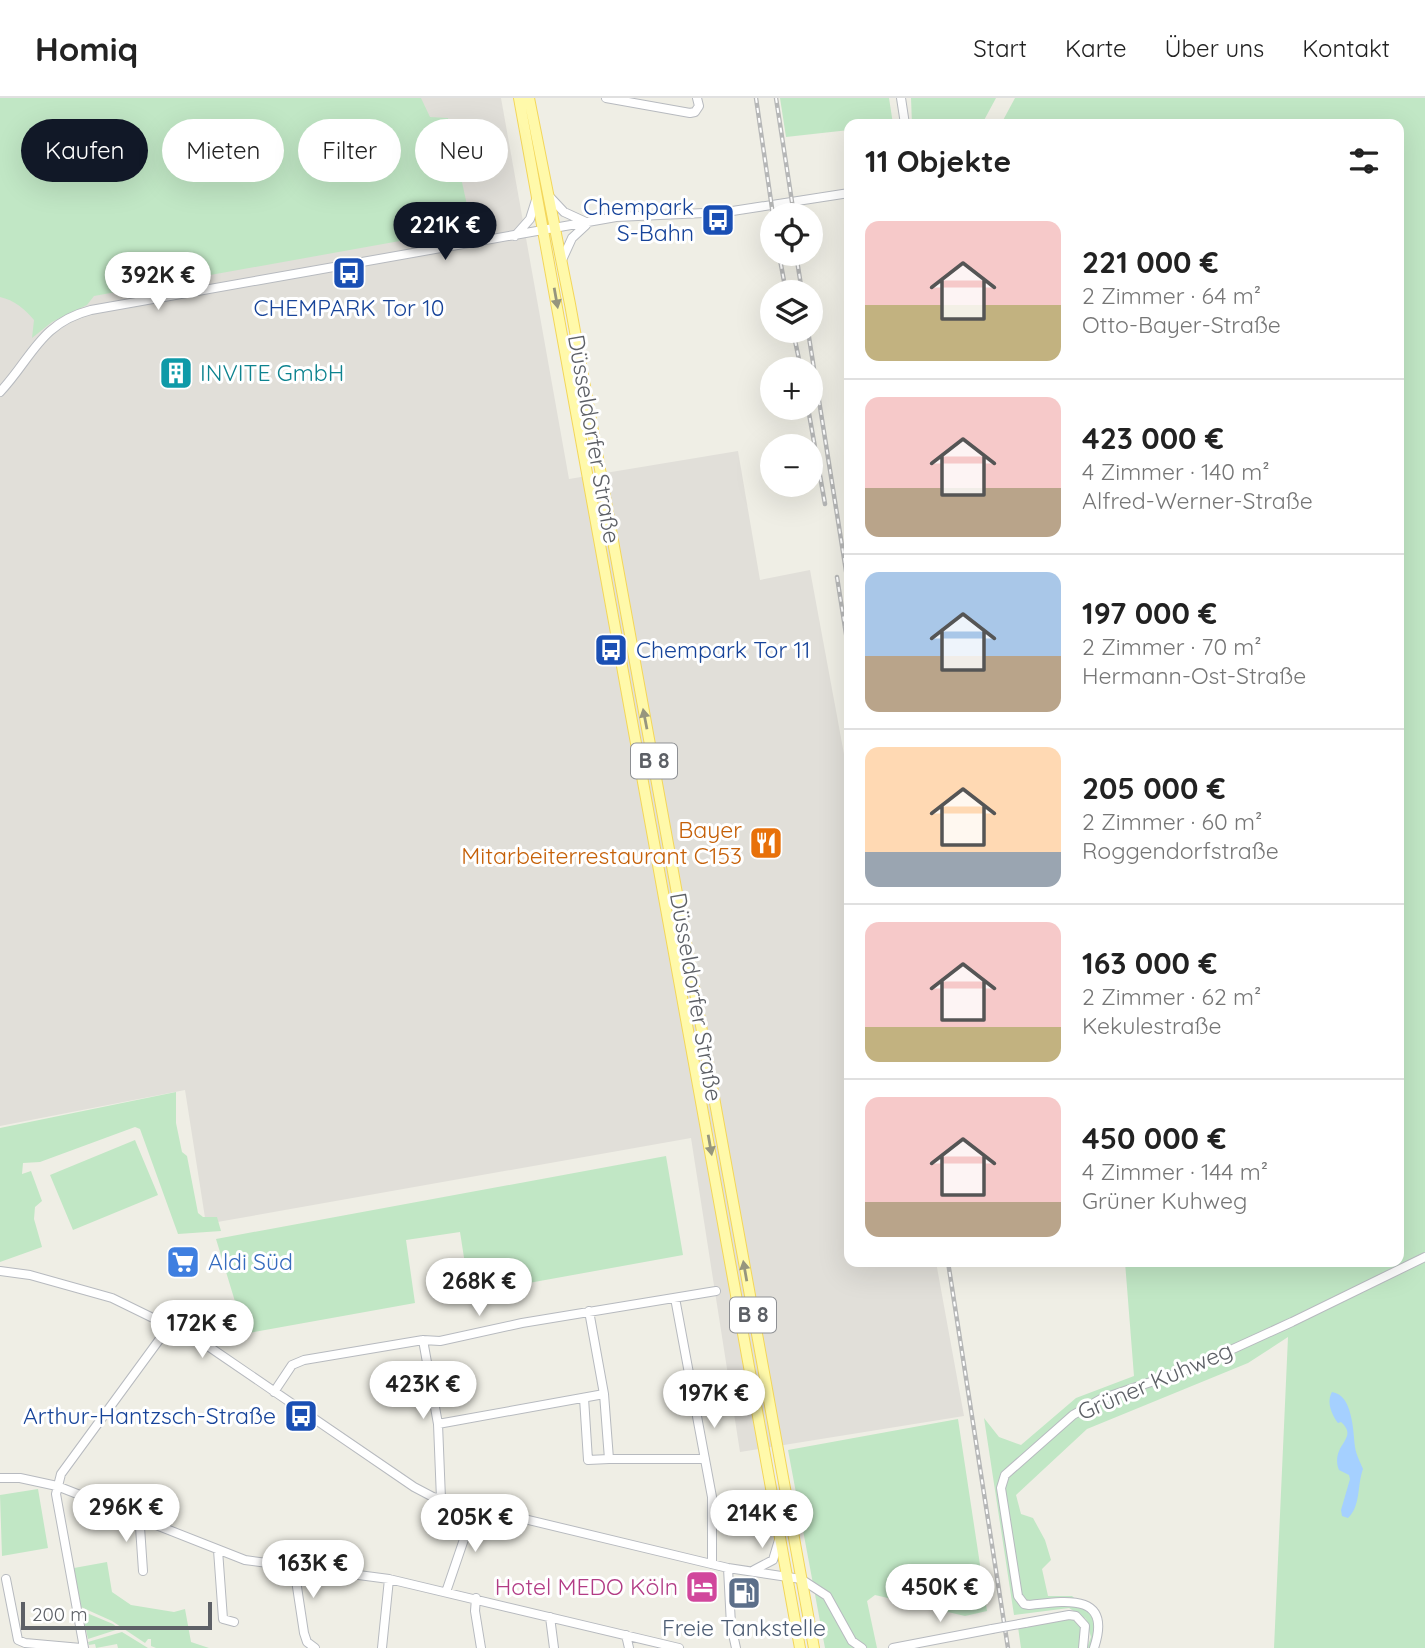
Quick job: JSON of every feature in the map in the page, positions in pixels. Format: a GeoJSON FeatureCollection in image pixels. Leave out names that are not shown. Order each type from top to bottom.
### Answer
{"type":"FeatureCollection","features":[{"type":"Feature","properties":{"kind":"main road","name":"Düsseldorfer Straße"},"geometry":{"type":"LineString","coordinates":[[519,98],[800,1648]]}},
{"type":"Feature","properties":{"kind":"main road","name":"Düsseldorfer Straße"},"geometry":{"type":"LineString","coordinates":[[529,98],[562,260],[814,1648]]}},
{"type":"Feature","properties":{"kind":"main road"},"geometry":{"type":"LineString","coordinates":[[611,605],[623,602]]}},
{"type":"Feature","properties":{"kind":"main road"},"geometry":{"type":"LineString","coordinates":[[672,933],[684,931]]}},
{"type":"Feature","properties":{"kind":"street"},"geometry":{"type":"LineString","coordinates":[[606,98],[690,113],[695,112],[699,106],[697,98]]}},
{"type":"Feature","properties":{"kind":"street"},"geometry":{"type":"LineString","coordinates":[[901,98],[904,119]]}},
{"type":"Feature","properties":{"kind":"street"},"geometry":{"type":"LineString","coordinates":[[0,392],[44,335],[65,319],[82,312],[633,215],[726,212],[844,194]]}},
{"type":"Feature","properties":{"kind":"street"},"geometry":{"type":"LineString","coordinates":[[549,196],[564,212],[588,223]]}},
{"type":"Feature","properties":{"kind":"street"},"geometry":{"type":"LineString","coordinates":[[515,236],[530,219],[537,197]]}},
{"type":"Feature","properties":{"kind":"street"},"geometry":{"type":"LineString","coordinates":[[562,260],[572,238],[588,223]]}},
{"type":"Feature","properties":{"kind":"street","name":"Grüner Kuhweg"},"geometry":{"type":"LineString","coordinates":[[1094,1648],[1098,1635],[1097,1620],[1084,1604],[1068,1600],[1029,1605],[1020,1601],[1001,1488],[1005,1475],[1073,1415],[1101,1399],[1189,1369],[1425,1257]]}},
{"type":"Feature","properties":{"kind":"street"},"geometry":{"type":"LineString","coordinates":[[0,1271],[30,1275],[113,1298],[170,1325],[202,1342],[414,1487],[441,1499],[728,1568],[801,1579],[827,1596],[852,1641],[862,1648]]}},
{"type":"Feature","properties":{"kind":"street"},"geometry":{"type":"LineString","coordinates":[[274,1392],[292,1364],[304,1360],[423,1340],[440,1341],[589,1311],[716,1291]]}},
{"type":"Feature","properties":{"kind":"street"},"geometry":{"type":"LineString","coordinates":[[675,1298],[713,1511],[712,1564]]}},
{"type":"Feature","properties":{"kind":"street"},"geometry":{"type":"LineString","coordinates":[[589,1311],[604,1394],[609,1459]]}},
{"type":"Feature","properties":{"kind":"street"},"geometry":{"type":"LineString","coordinates":[[6,1579],[18,1640],[25,1643],[82,1648],[56,1494],[57,1486],[61,1474],[170,1325]]}},
{"type":"Feature","properties":{"kind":"street"},"geometry":{"type":"LineString","coordinates":[[423,1340],[438,1424],[441,1499]]}},
{"type":"Feature","properties":{"kind":"street"},"geometry":{"type":"LineString","coordinates":[[438,1424],[604,1394]]}},
{"type":"Feature","properties":{"kind":"street"},"geometry":{"type":"LineString","coordinates":[[584,1398],[587,1460],[705,1459]]}},
{"type":"Feature","properties":{"kind":"street"},"geometry":{"type":"LineString","coordinates":[[0,1478],[20,1478],[57,1486],[256,1563],[389,1579],[679,1648]]}},
{"type":"Feature","properties":{"kind":"street"},"geometry":{"type":"LineString","coordinates":[[446,1591],[475,1507]]}},
{"type":"Feature","properties":{"kind":"street"},"geometry":{"type":"LineString","coordinates":[[142,1520],[140,1527],[143,1571]]}},
{"type":"Feature","properties":{"kind":"street"},"geometry":{"type":"LineString","coordinates":[[751,1572],[773,1560],[780,1535]]}},
{"type":"Feature","properties":{"kind":"street"},"geometry":{"type":"LineString","coordinates":[[218,1550],[223,1619],[234,1622]]}},
{"type":"Feature","properties":{"kind":"street"},"geometry":{"type":"LineString","coordinates":[[294,1567],[305,1639],[315,1648]]}},
{"type":"Feature","properties":{"kind":"street"},"geometry":{"type":"LineString","coordinates":[[728,1568],[732,1633],[736,1648]]}},
{"type":"Feature","properties":{"kind":"street"},"geometry":{"type":"LineString","coordinates":[[382,1648],[389,1579]]}},
{"type":"Feature","properties":{"kind":"street"},"geometry":{"type":"LineString","coordinates":[[476,1598],[474,1611],[481,1648]]}},
{"type":"Feature","properties":{"kind":"street"},"geometry":{"type":"LineString","coordinates":[[893,1648],[1069,1615],[1076,1616],[1086,1626],[1083,1648]]}},
{"type":"Feature","properties":{"kind":"street"},"geometry":{"type":"LineString","coordinates":[[550,1617],[554,1648]]}},
{"type":"Feature","properties":{"kind":"street"},"geometry":{"type":"LineString","coordinates":[[626,1635],[629,1648]]}},
{"type":"Feature","properties":{"kind":"shaded area"},"geometry":{"type":"Polygon","coordinates":[[[0,98],[501,98],[505,119],[415,119],[415,182],[508,182],[508,137],[569,479],[738,451],[760,580],[810,570],[844,754],[844,1267],[937,1267],[964,1416],[740,1452],[691,1138],[206,1224],[185,1090],[0,1126],[0,98]]]}},
{"type":"Feature","properties":{"kind":"green space"},"geometry":{"type":"Polygon","coordinates":[[[0,98],[421,98],[430,117],[448,118],[415,119],[415,182],[462,182],[472,228],[94,296],[87,305],[52,322],[32,338],[34,320],[19,306],[0,297],[0,98]]]}},
{"type":"Feature","properties":{"kind":"green space"},"geometry":{"type":"Polygon","coordinates":[[[780,98],[889,98],[892,119],[844,119],[844,131],[786,137],[780,98]]]}},
{"type":"Feature","properties":{"kind":"green space"},"geometry":{"type":"Polygon","coordinates":[[[911,98],[996,98],[985,119],[912,119],[911,98]]]}},
{"type":"Feature","properties":{"kind":"green space"},"geometry":{"type":"Polygon","coordinates":[[[1015,98],[1425,98],[1425,1648],[1274,1648],[1288,1337],[1248,1363],[1087,1429],[1016,1495],[1021,1514],[1033,1518],[1045,1540],[1051,1560],[1042,1569],[1048,1596],[1072,1596],[1086,1608],[1095,1624],[1091,1648],[1087,1648],[1091,1637],[1086,1619],[1069,1608],[1014,1615],[984,1418],[999,1437],[1021,1445],[1076,1398],[1134,1376],[1125,1267],[1404,1267],[1404,119],[1004,119],[1015,98]]]}},
{"type":"Feature","properties":{"kind":"green space"},"geometry":{"type":"Polygon","coordinates":[[[176,1092],[176,1123],[182,1152],[187,1156],[198,1213],[203,1217],[217,1217],[221,1231],[178,1234],[140,1129],[135,1127],[40,1162],[23,1163],[22,1174],[31,1171],[42,1201],[35,1207],[34,1219],[42,1247],[0,1262],[0,1128],[176,1092]]]}},
{"type":"Feature","properties":{"kind":"green space"},"geometry":{"type":"Polygon","coordinates":[[[135,1140],[158,1195],[73,1230],[50,1175],[135,1140]]]}},
{"type":"Feature","properties":{"kind":"green space"},"geometry":{"type":"Polygon","coordinates":[[[666,1156],[683,1255],[474,1293],[471,1265],[465,1264],[460,1232],[406,1240],[415,1303],[238,1335],[237,1308],[216,1239],[666,1156]]]}},
{"type":"Feature","properties":{"kind":"green space"},"geometry":{"type":"Polygon","coordinates":[[[958,1419],[987,1611],[965,1616],[875,1595],[867,1601],[877,1648],[825,1648],[788,1450],[958,1419]]]}},
{"type":"Feature","properties":{"kind":"green space"},"geometry":{"type":"Polygon","coordinates":[[[38,1489],[48,1548],[2,1556],[0,1495],[38,1489]]]}},
{"type":"Feature","properties":{"kind":"green space"},"geometry":{"type":"Polygon","coordinates":[[[107,1562],[112,1592],[131,1605],[174,1612],[185,1609],[191,1642],[209,1648],[156,1648],[151,1646],[151,1639],[145,1643],[112,1621],[81,1607],[74,1568],[107,1562]]]}},
{"type":"Feature","properties":{"kind":"green space"},"geometry":{"type":"Polygon","coordinates":[[[82,1611],[113,1624],[119,1629],[88,1639],[82,1611]]]}},
{"type":"Feature","properties":{"kind":"green space"},"geometry":{"type":"Polygon","coordinates":[[[1060,1618],[1076,1618],[1081,1628],[1080,1648],[1021,1648],[1018,1627],[1060,1618]]]}},
{"type":"Feature","properties":{"kind":"green space"},"geometry":{"type":"Polygon","coordinates":[[[122,1632],[148,1648],[118,1648],[117,1644],[96,1648],[95,1644],[89,1645],[88,1642],[122,1632]]]}},
{"type":"Feature","properties":{"kind":"water"},"geometry":{"type":"Polygon","coordinates":[[[1332,1392],[1339,1395],[1348,1407],[1356,1450],[1363,1469],[1355,1508],[1348,1518],[1342,1516],[1341,1510],[1350,1479],[1349,1475],[1339,1470],[1337,1461],[1347,1433],[1332,1412],[1332,1392]]]}},
{"type":"Feature","properties":{"kind":"railway"},"geometry":{"type":"LineString","coordinates":[[756,98],[771,203]]}},
{"type":"Feature","properties":{"kind":"railway"},"geometry":{"type":"LineString","coordinates":[[776,98],[792,203]]}},
{"type":"Feature","properties":{"kind":"railway"},"geometry":{"type":"LineString","coordinates":[[781,266],[784,280]]}},
{"type":"Feature","properties":{"kind":"railway"},"geometry":{"type":"LineString","coordinates":[[798,266],[800,280]]}},
{"type":"Feature","properties":{"kind":"railway"},"geometry":{"type":"LineString","coordinates":[[796,343],[798,357]]}},
{"type":"Feature","properties":{"kind":"railway"},"geometry":{"type":"LineString","coordinates":[[810,343],[844,558]]}},
{"type":"Feature","properties":{"kind":"railway"},"geometry":{"type":"LineString","coordinates":[[810,420],[825,504]]}},
{"type":"Feature","properties":{"kind":"railway"},"geometry":{"type":"LineString","coordinates":[[837,577],[844,621]]}},
{"type":"Feature","properties":{"kind":"railway"},"geometry":{"type":"LineString","coordinates":[[949,1267],[1008,1648]]}},
{"type":"Feature","properties":{"kind":"place","name":"Chempark S-Bahn"},"geometry":{"type":"Point","coordinates":[718,220]}},
{"type":"Feature","properties":{"kind":"place","name":"CHEMPARK Tor 10"},"geometry":{"type":"Point","coordinates":[349,273]}},
{"type":"Feature","properties":{"kind":"place","name":"INVITE GmbH"},"geometry":{"type":"Point","coordinates":[176,373]}},
{"type":"Feature","properties":{"kind":"place","name":"Chempark Tor 11"},"geometry":{"type":"Point","coordinates":[611,650]}},
{"type":"Feature","properties":{"kind":"place","name":"Bayer Mitarbeiterrestaurant C153"},"geometry":{"type":"Point","coordinates":[766,843]}},
{"type":"Feature","properties":{"kind":"place","name":"Aldi Süd"},"geometry":{"type":"Point","coordinates":[183,1262]}},
{"type":"Feature","properties":{"kind":"place","name":"Arthur-Hantzsch-Straße"},"geometry":{"type":"Point","coordinates":[301,1416]}},
{"type":"Feature","properties":{"kind":"place","name":"Hotel MEDO Köln"},"geometry":{"type":"Point","coordinates":[702,1587]}},
{"type":"Feature","properties":{"kind":"place","name":"Freie Tankstelle"},"geometry":{"type":"Point","coordinates":[744,1593]}}]}
